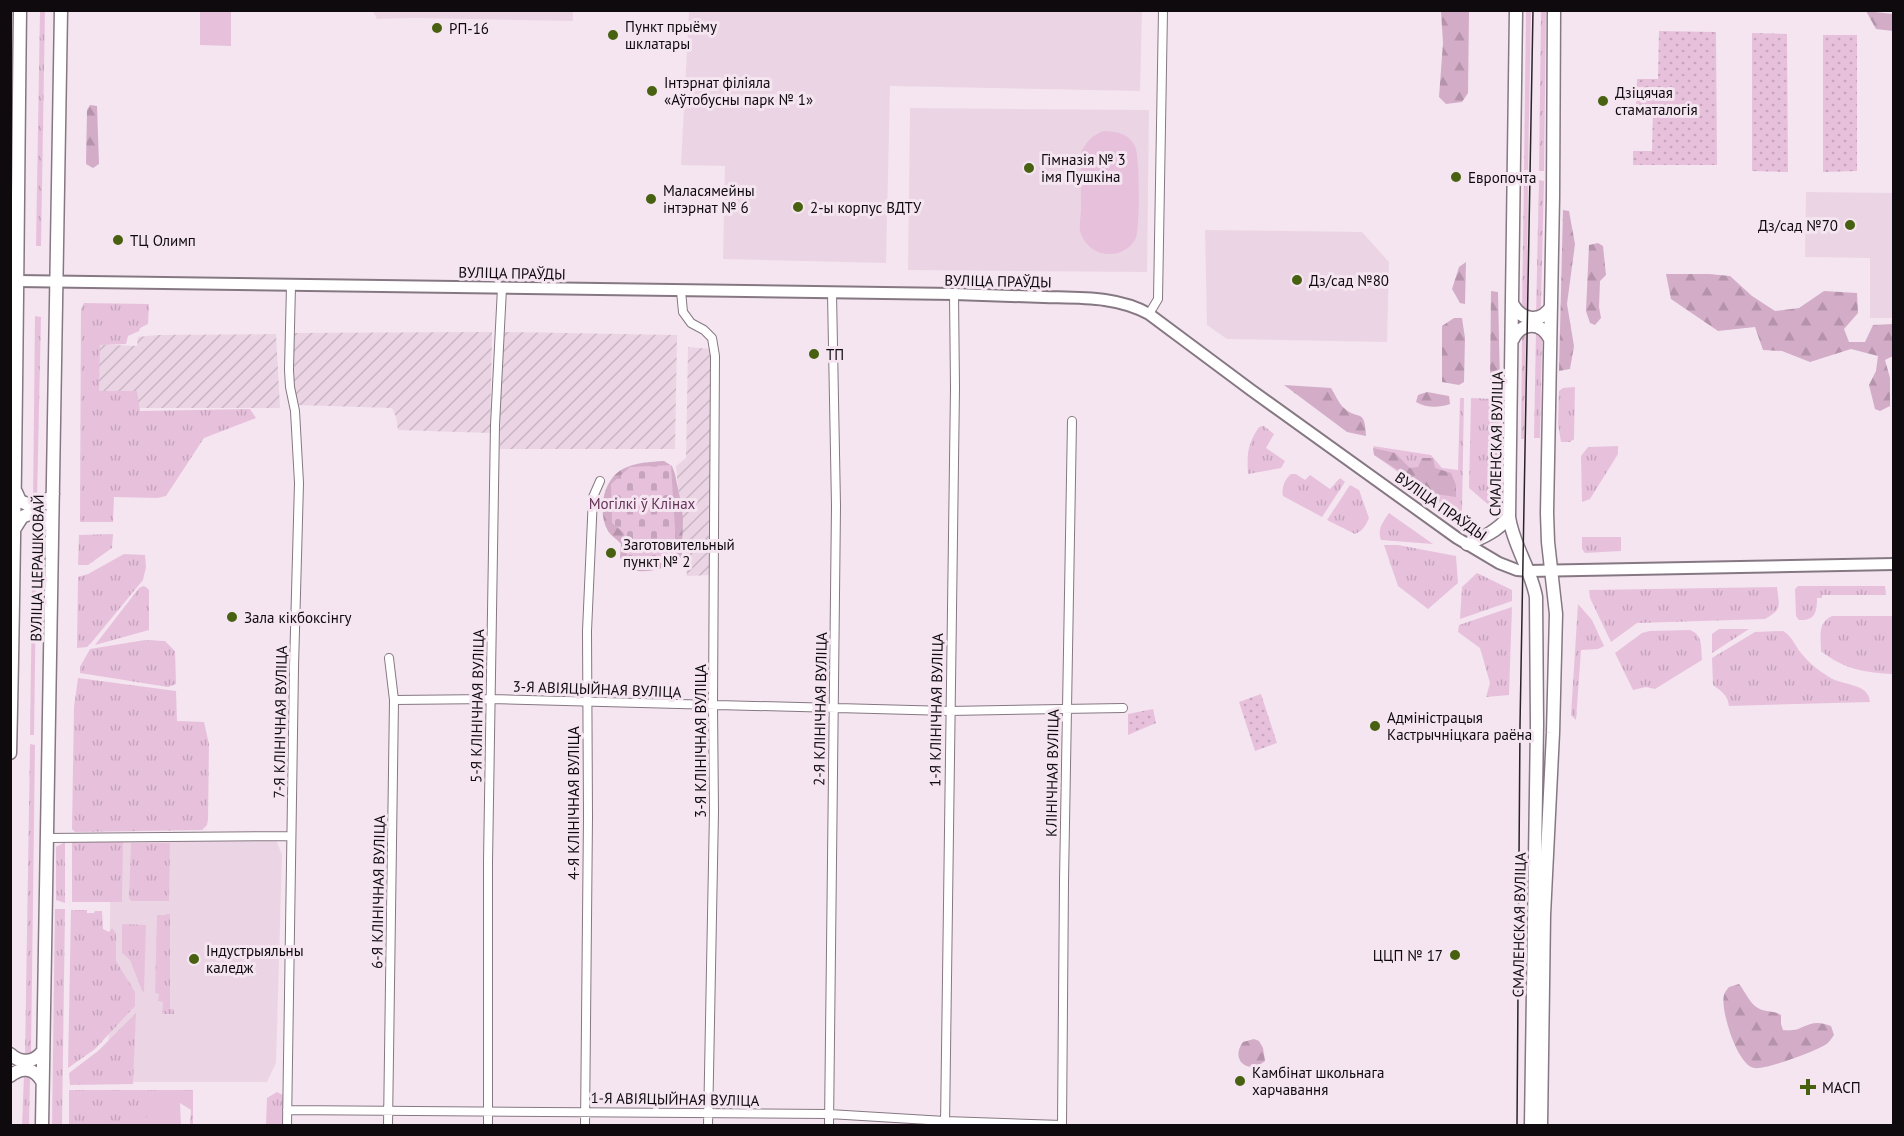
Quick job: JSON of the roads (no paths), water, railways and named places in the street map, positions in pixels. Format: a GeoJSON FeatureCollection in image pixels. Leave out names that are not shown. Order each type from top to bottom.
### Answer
{"type":"FeatureCollection","features":[{"type":"Feature","properties":{"kind":"main road","name":"ВУЛІЦА ЦЕРАШКОВАЙ"},"geometry":{"type":"LineString","coordinates":[[10,753],[16,492],[20,10]]}},
{"type":"Feature","properties":{"kind":"main road","name":"ВУЛІЦА ЦЕРАШКОВАЙ"},"geometry":{"type":"LineString","coordinates":[[42,1125],[61,10]]}},
{"type":"Feature","properties":{"kind":"main road","name":"СМАЛЕНСКАЯ ВУЛІЦА"},"geometry":{"type":"LineString","coordinates":[[1516,10],[1509,517],[1510,528],[1536,597],[1537,725],[1531,1125]]}},
{"type":"Feature","properties":{"kind":"main road","name":"СМАЛЕНСКАЯ ВУЛІЦА"},"geometry":{"type":"LineString","coordinates":[[1541,1125],[1544,915],[1556,654],[1556,614],[1547,513],[1554,10]]}},
{"type":"Feature","properties":{"kind":"main road","name":"ВУЛІЦА ПРАЎДЫ"},"geometry":{"type":"LineString","coordinates":[[17,281],[954,294],[1091,298],[1125,303],[1149,314],[1251,390],[1467,544],[1499,563],[1528,571],[1893,564]]}},
{"type":"Feature","properties":{"kind":"main road"},"geometry":{"type":"LineString","coordinates":[[1513,305],[1518,313],[1531,319],[1540,317],[1551,307]]}},
{"type":"Feature","properties":{"kind":"main road"},"geometry":{"type":"LineString","coordinates":[[1513,339],[1518,331],[1531,325],[1541,328],[1550,339]]}},
{"type":"Feature","properties":{"kind":"main road"},"geometry":{"type":"LineString","coordinates":[[16,492],[20,501],[34,507],[47,502],[53,494]]}},
{"type":"Feature","properties":{"kind":"main road"},"geometry":{"type":"LineString","coordinates":[[15,530],[22,517],[34,513],[44,516],[52,529]]}},
{"type":"Feature","properties":{"kind":"main road"},"geometry":{"type":"LineString","coordinates":[[1467,544],[1488,536],[1509,517]]}},
{"type":"Feature","properties":{"kind":"main road"},"geometry":{"type":"LineString","coordinates":[[10,1054],[27,1061],[36,1058],[43,1051]]}},
{"type":"Feature","properties":{"kind":"main road"},"geometry":{"type":"LineString","coordinates":[[10,1076],[27,1069],[36,1073],[42,1081]]}},
{"type":"Feature","properties":{"kind":"street"},"geometry":{"type":"LineString","coordinates":[[1149,314],[1158,299],[1163,10]]}},
{"type":"Feature","properties":{"kind":"street","name":"7-Я КЛІНІЧНАЯ ВУЛІЦА"},"geometry":{"type":"LineString","coordinates":[[286,1125],[299,483],[295,411],[289,370],[291,285]]}},
{"type":"Feature","properties":{"kind":"street","name":"5-Я КЛІНІЧНАЯ ВУЛІЦА"},"geometry":{"type":"LineString","coordinates":[[488,1125],[488,862],[495,425],[502,288]]}},
{"type":"Feature","properties":{"kind":"street","name":"3-Я КЛІНІЧНАЯ ВУЛІЦА"},"geometry":{"type":"LineString","coordinates":[[681,291],[683,312],[691,323],[704,330],[712,338],[715,356],[712,705],[714,811],[708,1125]]}},
{"type":"Feature","properties":{"kind":"street","name":"2-Я КЛІНІЧНАЯ ВУЛІЦА"},"geometry":{"type":"LineString","coordinates":[[829,1125],[836,494],[832,293]]}},
{"type":"Feature","properties":{"kind":"street","name":"1-Я КЛІНІЧНАЯ ВУЛІЦА"},"geometry":{"type":"LineString","coordinates":[[945,1123],[955,388],[954,294]]}},
{"type":"Feature","properties":{"kind":"street","name":"КЛІНІЧНАЯ ВУЛІЦА"},"geometry":{"type":"LineString","coordinates":[[1062,1125],[1072,421]]}},
{"type":"Feature","properties":{"kind":"street","name":"4-Я КЛІНІЧНАЯ ВУЛІЦА"},"geometry":{"type":"LineString","coordinates":[[585,1125],[588,816],[586,631],[593,497],[600,481]]}},
{"type":"Feature","properties":{"kind":"street","name":"6-Я КЛІНІЧНАЯ ВУЛІЦА"},"geometry":{"type":"LineString","coordinates":[[388,1125],[394,700],[389,658]]}},
{"type":"Feature","properties":{"kind":"street","name":"3-Я АВІЯЦЫЙНАЯ ВУЛІЦА"},"geometry":{"type":"LineString","coordinates":[[394,700],[492,699],[950,711],[1123,708]]}},
{"type":"Feature","properties":{"kind":"street"},"geometry":{"type":"LineString","coordinates":[[46,838],[291,836]]}},
{"type":"Feature","properties":{"kind":"street","name":"1-Я АВІЯЦЫЙНАЯ ВУЛІЦА"},"geometry":{"type":"LineString","coordinates":[[287,1110],[829,1114],[945,1123],[1062,1125]]}},
{"type":"Feature","properties":{"kind":"tram line"},"geometry":{"type":"LineString","coordinates":[[1517,1126],[1520,725],[1533,10]]}},
{"type":"Feature","properties":{"kind":"place","name":"РП-16"},"geometry":{"type":"Point","coordinates":[437,28]}},
{"type":"Feature","properties":{"kind":"place","name":"Пункт прыёму шклатары"},"geometry":{"type":"Point","coordinates":[613,35]}},
{"type":"Feature","properties":{"kind":"place","name":"Інтэрнат філіяла «Аўтобусны парк № 1»"},"geometry":{"type":"Point","coordinates":[652,91]}},
{"type":"Feature","properties":{"kind":"place","name":"Дзіцячая стаматалогія"},"geometry":{"type":"Point","coordinates":[1603,101]}},
{"type":"Feature","properties":{"kind":"place","name":"Гімназія № 3 імя Пушкіна"},"geometry":{"type":"Point","coordinates":[1029,168]}},
{"type":"Feature","properties":{"kind":"place","name":"Европочта"},"geometry":{"type":"Point","coordinates":[1456,177]}},
{"type":"Feature","properties":{"kind":"place","name":"Маласямейны інтэрнат № 6"},"geometry":{"type":"Point","coordinates":[651,199]}},
{"type":"Feature","properties":{"kind":"place","name":"2-ы корпус ВДТУ"},"geometry":{"type":"Point","coordinates":[798,207]}},
{"type":"Feature","properties":{"kind":"place","name":"Дз/сад №70"},"geometry":{"type":"Point","coordinates":[1850,225]}},
{"type":"Feature","properties":{"kind":"place","name":"ТЦ Олимп"},"geometry":{"type":"Point","coordinates":[118,240]}},
{"type":"Feature","properties":{"kind":"place","name":"Дз/сад №80"},"geometry":{"type":"Point","coordinates":[1297,280]}},
{"type":"Feature","properties":{"kind":"place","name":"ТП"},"geometry":{"type":"Point","coordinates":[814,354]}},
{"type":"Feature","properties":{"kind":"place","name":"Заготовительный пункт № 2"},"geometry":{"type":"Point","coordinates":[611,553]}},
{"type":"Feature","properties":{"kind":"place","name":"Зала кікбоксінгу"},"geometry":{"type":"Point","coordinates":[232,617]}},
{"type":"Feature","properties":{"kind":"place","name":"Адміністрацыя Кастрычніцкага раёна"},"geometry":{"type":"Point","coordinates":[1375,726]}},
{"type":"Feature","properties":{"kind":"place","name":"ЦЦП № 17"},"geometry":{"type":"Point","coordinates":[1455,955]}},
{"type":"Feature","properties":{"kind":"place","name":"Індустрыяльны каледж"},"geometry":{"type":"Point","coordinates":[194,959]}},
{"type":"Feature","properties":{"kind":"place","name":"Камбінат школьнага харчавання"},"geometry":{"type":"Point","coordinates":[1240,1081]}},
{"type":"Feature","properties":{"kind":"place","name":"МАСП"},"geometry":{"type":"Point","coordinates":[1808,1087]}},
{"type":"Feature","properties":{"kind":"park label","name":"Могілкі ў Клінах"},"geometry":{"type":"Point","coordinates":[642,503]}}]}
